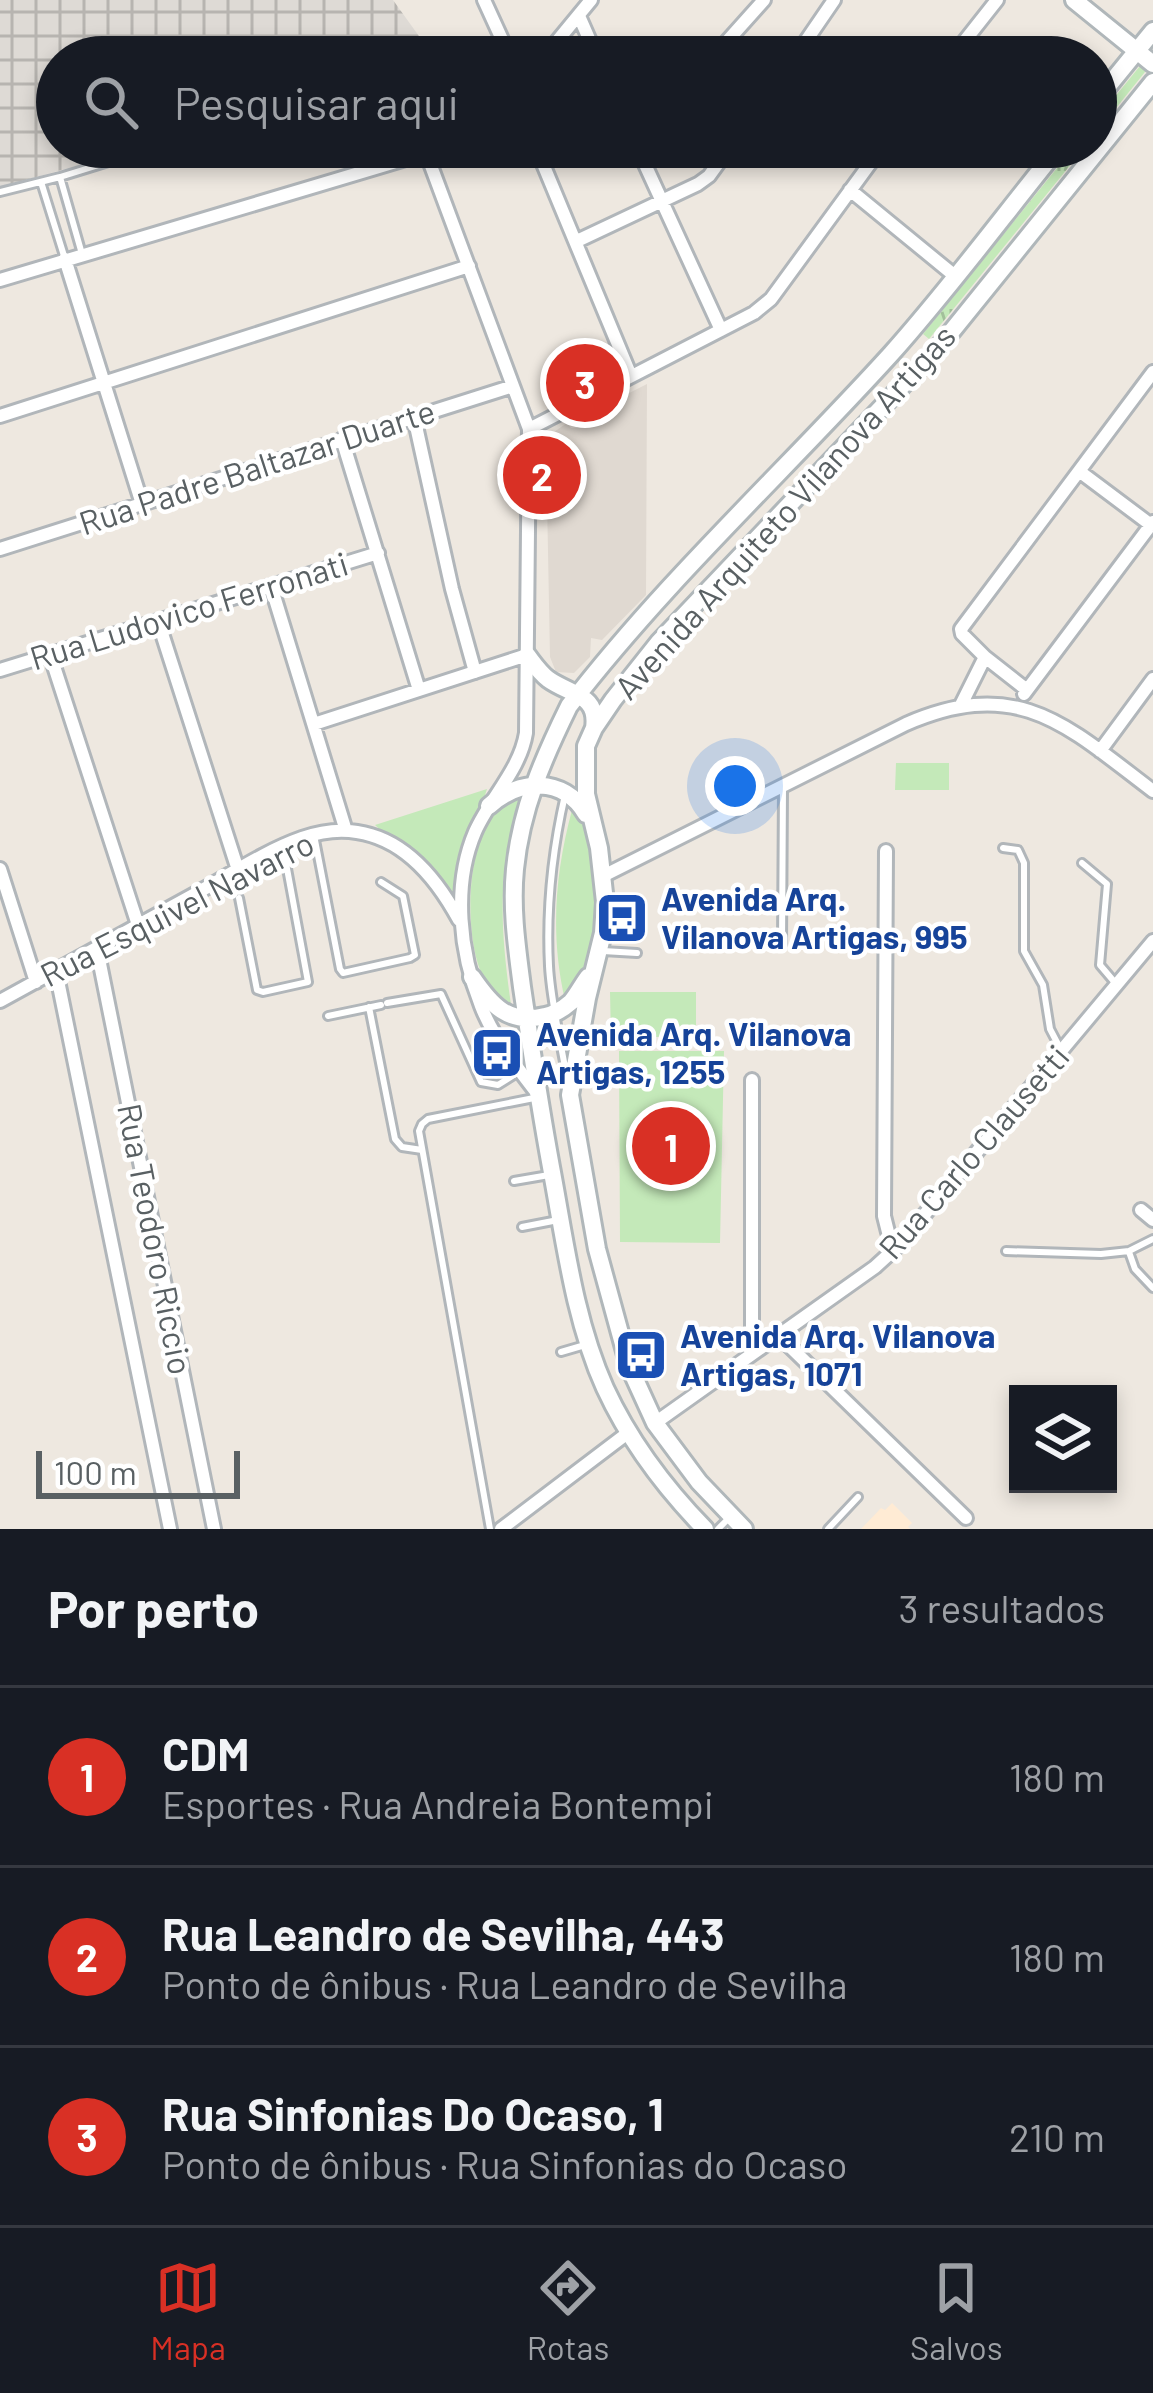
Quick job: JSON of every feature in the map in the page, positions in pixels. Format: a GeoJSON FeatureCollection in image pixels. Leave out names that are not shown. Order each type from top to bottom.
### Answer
{"type":"FeatureCollection","features":[{"type":"Feature","properties":{"kind":"main road"},"geometry":{"type":"LineString","coordinates":[[1074,0],[1153,64]]}},
{"type":"Feature","properties":{"kind":"main road"},"geometry":{"type":"LineString","coordinates":[[1117,75],[1153,31]]}},
{"type":"Feature","properties":{"kind":"main road","name":"Avenida Arquiteto Vilanova Artigas"},"geometry":{"type":"LineString","coordinates":[[1117,127],[1153,82]]}},
{"type":"Feature","properties":{"kind":"main road","name":"Avenida Arquiteto Vilanova Artigas"},"geometry":{"type":"LineString","coordinates":[[704,1529],[670,1493],[628,1432],[589,1344],[525,1019],[513,914],[522,824],[532,785],[569,706],[628,634],[894,350],[1042,168]]}},
{"type":"Feature","properties":{"kind":"main road","name":"Avenida Arquiteto Vilanova Artigas"},"geometry":{"type":"LineString","coordinates":[[731,1525],[655,1423],[628,1366],[607,1291],[570,1095],[605,902],[586,794],[586,746],[594,728],[659,641],[939,347],[1084,168]]}},
{"type":"Feature","properties":{"kind":"main road"},"geometry":{"type":"LineString","coordinates":[[527,655],[546,678],[592,707],[594,728]]}},
{"type":"Feature","properties":{"kind":"main road"},"geometry":{"type":"LineString","coordinates":[[489,806],[502,794],[532,785],[556,787],[579,802],[592,825]]}},
{"type":"Feature","properties":{"kind":"main road"},"geometry":{"type":"LineString","coordinates":[[472,977],[499,1009],[525,1019],[556,1013],[570,1002],[598,958]]}},
{"type":"Feature","properties":{"kind":"street"},"geometry":{"type":"LineString","coordinates":[[484,0],[500,36]]}},
{"type":"Feature","properties":{"kind":"street"},"geometry":{"type":"LineString","coordinates":[[562,36],[592,0]]}},
{"type":"Feature","properties":{"kind":"street"},"geometry":{"type":"LineString","coordinates":[[732,36],[764,0]]}},
{"type":"Feature","properties":{"kind":"street"},"geometry":{"type":"LineString","coordinates":[[809,36],[833,0]]}},
{"type":"Feature","properties":{"kind":"street"},"geometry":{"type":"LineString","coordinates":[[969,36],[997,0]]}},
{"type":"Feature","properties":{"kind":"street"},"geometry":{"type":"LineString","coordinates":[[579,16],[588,36]]}},
{"type":"Feature","properties":{"kind":"street"},"geometry":{"type":"LineString","coordinates":[[0,280],[366,168]]}},
{"type":"Feature","properties":{"kind":"street"},"geometry":{"type":"LineString","coordinates":[[432,168],[529,429],[523,747],[473,836],[466,863],[462,925],[482,1009],[537,1095]]}},
{"type":"Feature","properties":{"kind":"street"},"geometry":{"type":"LineString","coordinates":[[545,168],[631,376]]}},
{"type":"Feature","properties":{"kind":"street"},"geometry":{"type":"LineString","coordinates":[[647,168],[721,330]]}},
{"type":"Feature","properties":{"kind":"street"},"geometry":{"type":"LineString","coordinates":[[577,241],[698,184],[715,168]]}},
{"type":"Feature","properties":{"kind":"street"},"geometry":{"type":"LineString","coordinates":[[529,429],[754,313],[771,298],[866,168]]}},
{"type":"Feature","properties":{"kind":"street"},"geometry":{"type":"LineString","coordinates":[[850,190],[955,276]]}},
{"type":"Feature","properties":{"kind":"street"},"geometry":{"type":"LineString","coordinates":[[65,260],[142,504]]}},
{"type":"Feature","properties":{"kind":"street"},"geometry":{"type":"LineString","coordinates":[[0,416],[469,266]]}},
{"type":"Feature","properties":{"kind":"street"},"geometry":{"type":"LineString","coordinates":[[1027,690],[985,657],[962,629],[1153,372]]}},
{"type":"Feature","properties":{"kind":"street","name":"Rua Padre Baltazar Duarte"},"geometry":{"type":"LineString","coordinates":[[0,549],[514,386]]}},
{"type":"Feature","properties":{"kind":"street"},"geometry":{"type":"LineString","coordinates":[[414,417],[475,672]]}},
{"type":"Feature","properties":{"kind":"street"},"geometry":{"type":"LineString","coordinates":[[342,439],[419,690]]}},
{"type":"Feature","properties":{"kind":"street"},"geometry":{"type":"LineString","coordinates":[[1018,706],[1152,524],[1079,470]]}},
{"type":"Feature","properties":{"kind":"street","name":"Rua Ludovico Ferronati"},"geometry":{"type":"LineString","coordinates":[[0,670],[378,553]]}},
{"type":"Feature","properties":{"kind":"street"},"geometry":{"type":"LineString","coordinates":[[271,586],[346,832]]}},
{"type":"Feature","properties":{"kind":"street"},"geometry":{"type":"LineString","coordinates":[[158,621],[238,870]]}},
{"type":"Feature","properties":{"kind":"street"},"geometry":{"type":"LineString","coordinates":[[50,654],[139,925]]}},
{"type":"Feature","properties":{"kind":"street"},"geometry":{"type":"LineString","coordinates":[[314,724],[527,655]]}},
{"type":"Feature","properties":{"kind":"street"},"geometry":{"type":"LineString","coordinates":[[960,707],[985,657]]}},
{"type":"Feature","properties":{"kind":"street"},"geometry":{"type":"LineString","coordinates":[[1100,751],[1153,679]]}},
{"type":"Feature","properties":{"kind":"street"},"geometry":{"type":"LineString","coordinates":[[603,876],[906,724],[960,707],[1018,706],[1048,716],[1153,791]]}},
{"type":"Feature","properties":{"kind":"street","name":"Rua Esquivel Navarro"},"geometry":{"type":"LineString","coordinates":[[0,1001],[238,870],[314,835],[346,832],[379,838],[401,851],[435,880],[462,925]]}},
{"type":"Feature","properties":{"kind":"street"},"geometry":{"type":"LineString","coordinates":[[886,851],[884,1216],[899,1245]]}},
{"type":"Feature","properties":{"kind":"street"},"geometry":{"type":"LineString","coordinates":[[0,868],[36,982]]}},
{"type":"Feature","properties":{"kind":"street","name":"Rua Carlo Clausetti"},"geometry":{"type":"LineString","coordinates":[[655,1423],[875,1267],[899,1245],[1153,941]]}},
{"type":"Feature","properties":{"kind":"street","name":"Rua Teodoro Riccio"},"geometry":{"type":"LineString","coordinates":[[97,949],[214,1529]]}},
{"type":"Feature","properties":{"kind":"street","name":"Rua Teodoro Riccio"},"geometry":{"type":"LineString","coordinates":[[56,970],[170,1529]]}},
{"type":"Feature","properties":{"kind":"street"},"geometry":{"type":"LineString","coordinates":[[752,1080],[752,1352]]}},
{"type":"Feature","properties":{"kind":"street"},"geometry":{"type":"LineString","coordinates":[[778,1335],[966,1518]]}},
{"type":"Feature","properties":{"kind":"street"},"geometry":{"type":"LineString","coordinates":[[501,1529],[628,1432]]}},
{"type":"Feature","properties":{"kind":"lane"},"geometry":{"type":"LineString","coordinates":[[0,192],[89,168]]}},
{"type":"Feature","properties":{"kind":"lane"},"geometry":{"type":"LineString","coordinates":[[60,177],[82,254]]}},
{"type":"Feature","properties":{"kind":"lane"},"geometry":{"type":"LineString","coordinates":[[41,182],[65,260]]}},
{"type":"Feature","properties":{"kind":"lane"},"geometry":{"type":"LineString","coordinates":[[731,941],[782,944],[783,787]]}},
{"type":"Feature","properties":{"kind":"lane"},"geometry":{"type":"LineString","coordinates":[[566,792],[549,892],[549,969],[570,1095]]}},
{"type":"Feature","properties":{"kind":"lane"},"geometry":{"type":"LineString","coordinates":[[314,835],[343,973],[415,955],[403,896],[381,882]]}},
{"type":"Feature","properties":{"kind":"lane"},"geometry":{"type":"LineString","coordinates":[[238,898],[257,990],[308,982],[283,848]]}},
{"type":"Feature","properties":{"kind":"lane"},"geometry":{"type":"LineString","coordinates":[[1003,848],[1018,850],[1024,863],[1024,951],[1043,985],[1050,1029],[1061,1052]]}},
{"type":"Feature","properties":{"kind":"lane"},"geometry":{"type":"LineString","coordinates":[[1082,863],[1106,884],[1100,965],[1117,985]]}},
{"type":"Feature","properties":{"kind":"lane"},"geometry":{"type":"LineString","coordinates":[[598,958],[637,953]]}},
{"type":"Feature","properties":{"kind":"lane"},"geometry":{"type":"LineString","coordinates":[[328,1016],[441,994],[481,1082],[498,1085],[520,1072]]}},
{"type":"Feature","properties":{"kind":"lane"},"geometry":{"type":"LineString","coordinates":[[368,1007],[395,1139],[402,1147],[422,1150]]}},
{"type":"Feature","properties":{"kind":"lane"},"geometry":{"type":"LineString","coordinates":[[490,1529],[418,1131],[428,1119],[537,1095]]}},
{"type":"Feature","properties":{"kind":"lane"},"geometry":{"type":"LineString","coordinates":[[514,1181],[553,1175]]}},
{"type":"Feature","properties":{"kind":"lane"},"geometry":{"type":"LineString","coordinates":[[522,1227],[561,1220]]}},
{"type":"Feature","properties":{"kind":"lane"},"geometry":{"type":"LineString","coordinates":[[1006,1251],[1101,1254],[1129,1251],[1153,1239]]}},
{"type":"Feature","properties":{"kind":"lane"},"geometry":{"type":"LineString","coordinates":[[1129,1251],[1135,1269],[1151,1283]]}},
{"type":"Feature","properties":{"kind":"lane"},"geometry":{"type":"LineString","coordinates":[[561,1352],[589,1344]]}},
{"type":"Feature","properties":{"kind":"lane"},"geometry":{"type":"LineString","coordinates":[[828,1529],[858,1497]]}},
{"type":"Feature","properties":{"kind":"shaded area"},"geometry":{"type":"Polygon","coordinates":[[[0,0],[393,0],[419,36],[36,36],[36,168],[69,168],[0,187],[0,0]]]}},
{"type":"Feature","properties":{"kind":"shaded area"},"geometry":{"type":"Polygon","coordinates":[[[647,384],[646,595],[602,640],[591,638],[590,657],[574,673],[556,672],[550,657],[546,446],[551,434],[567,423],[577,428],[576,420],[647,384]]]}},
{"type":"Feature","properties":{"kind":"shaded area"},"geometry":{"type":"Polygon","coordinates":[[[892,1503],[912,1523],[910,1529],[861,1529],[881,1508],[892,1503]]]}},
{"type":"Feature","properties":{"kind":"green space"},"geometry":{"type":"Polygon","coordinates":[[[1153,50],[1153,62],[1117,107],[1117,94],[1153,50]]]}},
{"type":"Feature","properties":{"kind":"green space"},"geometry":{"type":"Polygon","coordinates":[[[1057,168],[1068,168],[929,339],[923,334],[1057,168]]]}},
{"type":"Feature","properties":{"kind":"green space"},"geometry":{"type":"Polygon","coordinates":[[[896,763],[949,763],[949,790],[895,790],[896,763]]]}},
{"type":"Feature","properties":{"kind":"green space"},"geometry":{"type":"Polygon","coordinates":[[[487,789],[452,896],[375,825],[487,789]]]}},
{"type":"Feature","properties":{"kind":"green space"},"geometry":{"type":"Polygon","coordinates":[[[520,795],[507,850],[503,900],[511,1005],[480,970],[472,934],[471,892],[482,833],[499,807],[520,795]]]}},
{"type":"Feature","properties":{"kind":"green space"},"geometry":{"type":"Polygon","coordinates":[[[572,810],[591,845],[597,890],[588,958],[565,1000],[557,952],[557,905],[572,810]]]}},
{"type":"Feature","properties":{"kind":"green space"},"geometry":{"type":"Polygon","coordinates":[[[610,992],[696,992],[696,1037],[611,1037],[610,992]]]}},
{"type":"Feature","properties":{"kind":"green space"},"geometry":{"type":"Polygon","coordinates":[[[619,1051],[724,1051],[720,1243],[620,1242],[619,1051]]]}},
{"type":"Feature","properties":{"kind":"place","name":"Rua Sinfonias Do Ocaso, 1"},"geometry":{"type":"Point","coordinates":[585,383]}},
{"type":"Feature","properties":{"kind":"place","name":"Rua Leandro de Sevilha, 443"},"geometry":{"type":"Point","coordinates":[542,475]}},
{"type":"Feature","properties":{"kind":"place","name":"Avenida Arq. Vilanova Artigas, 995"},"geometry":{"type":"Point","coordinates":[622,918]}},
{"type":"Feature","properties":{"kind":"place","name":"Avenida Arq. Vilanova Artigas, 1255"},"geometry":{"type":"Point","coordinates":[497,1053]}},
{"type":"Feature","properties":{"kind":"place","name":"CDM"},"geometry":{"type":"Point","coordinates":[671,1146]}},
{"type":"Feature","properties":{"kind":"place","name":"Avenida Arq. Vilanova Artigas, 1071"},"geometry":{"type":"Point","coordinates":[641,1355]}}]}
